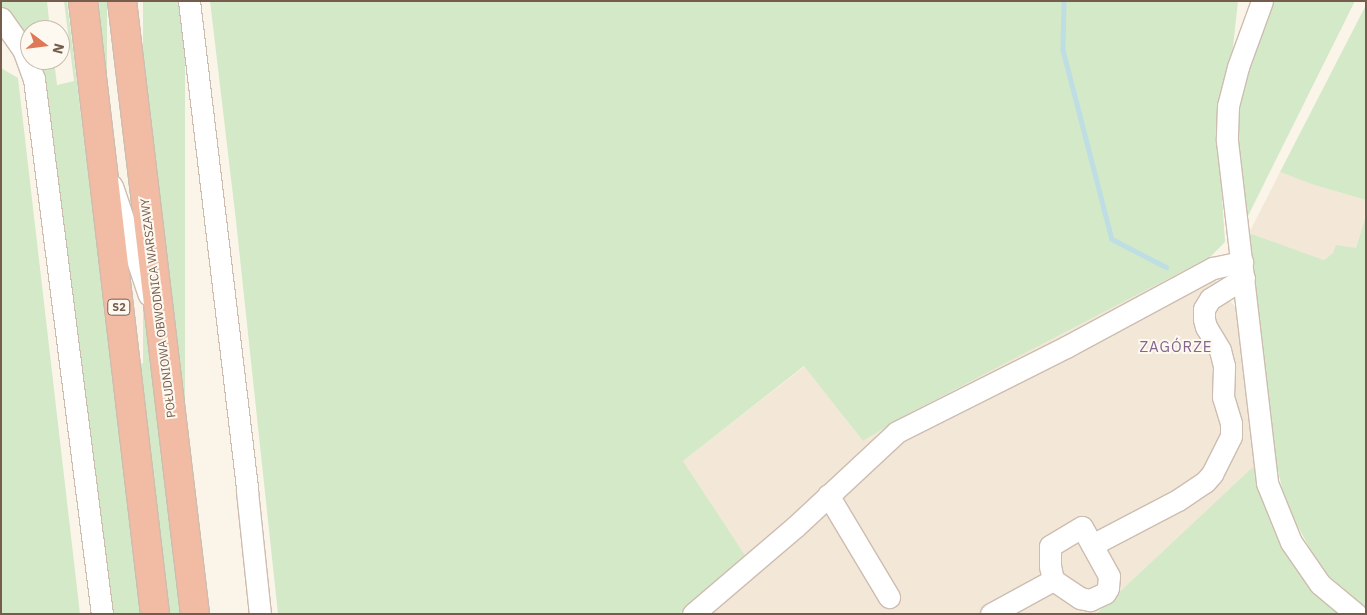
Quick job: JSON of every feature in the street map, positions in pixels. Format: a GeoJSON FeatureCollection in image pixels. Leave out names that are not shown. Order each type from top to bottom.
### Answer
{"type":"FeatureCollection","features":[{"type":"Feature","properties":{"kind":"highway","name":"S2"},"geometry":{"type":"LineString","coordinates":[[83,1],[155,614]]}},
{"type":"Feature","properties":{"kind":"highway","name":"POŁUDNIOWA OBWODNICA WARSZAWY"},"geometry":{"type":"LineString","coordinates":[[122,1],[195,614]]}},
{"type":"Feature","properties":{"kind":"street"},"geometry":{"type":"LineString","coordinates":[[189,1],[248,491],[260,614]]}},
{"type":"Feature","properties":{"kind":"street"},"geometry":{"type":"LineString","coordinates":[[1246,1],[1252,25]]}},
{"type":"Feature","properties":{"kind":"street"},"geometry":{"type":"LineString","coordinates":[[1262,1],[1252,25],[1228,106],[1227,141],[1267,483],[1296,549],[1320,584],[1356,614]]}},
{"type":"Feature","properties":{"kind":"street"},"geometry":{"type":"LineString","coordinates":[[1,18],[23,50],[34,79],[102,614]]}},
{"type":"Feature","properties":{"kind":"street"},"geometry":{"type":"LineString","coordinates":[[122,336],[140,147]]}},
{"type":"Feature","properties":{"kind":"street"},"geometry":{"type":"LineString","coordinates":[[100,150],[161,330]]}},
{"type":"Feature","properties":{"kind":"street"},"geometry":{"type":"LineString","coordinates":[[693,614],[795,527],[897,432],[1066,346],[1213,268],[1243,270]]}},
{"type":"Feature","properties":{"kind":"street"},"geometry":{"type":"LineString","coordinates":[[1092,546],[1178,500],[1205,482],[1212,474],[1231,436],[1231,422],[1223,397],[1224,366],[1220,350],[1206,327],[1204,309],[1210,299],[1243,270]]}},
{"type":"Feature","properties":{"kind":"street"},"geometry":{"type":"LineString","coordinates":[[828,495],[889,597]]}},
{"type":"Feature","properties":{"kind":"street"},"geometry":{"type":"LineString","coordinates":[[1082,527],[1109,576],[1105,593],[1095,599],[1085,600],[1053,580],[1050,566],[1050,546],[1082,527]]}},
{"type":"Feature","properties":{"kind":"street"},"geometry":{"type":"LineString","coordinates":[[991,614],[1053,580]]}},
{"type":"Feature","properties":{"kind":"shaded area"},"geometry":{"type":"Polygon","coordinates":[[[1280,172],[1314,185],[1366,200],[1366,215],[1356,248],[1333,253],[1324,260],[1249,233],[1280,172]]]}},
{"type":"Feature","properties":{"kind":"shaded area"},"geometry":{"type":"Polygon","coordinates":[[[1210,257],[1219,291],[1236,307],[1257,463],[1096,614],[679,614],[745,555],[683,461],[805,366],[863,441],[906,415],[1210,257]]]}},
{"type":"Feature","properties":{"kind":"green space"},"geometry":{"type":"Polygon","coordinates":[[[1,1],[47,1],[49,20],[20,20],[20,37],[1,12],[1,1]]]}},
{"type":"Feature","properties":{"kind":"green space"},"geometry":{"type":"Polygon","coordinates":[[[64,1],[67,1],[69,20],[66,20],[64,1]]]}},
{"type":"Feature","properties":{"kind":"green space"},"geometry":{"type":"Polygon","coordinates":[[[99,1],[107,1],[107,149],[99,149],[99,1]]]}},
{"type":"Feature","properties":{"kind":"green space"},"geometry":{"type":"Polygon","coordinates":[[[143,1],[185,1],[185,614],[143,614],[143,1]]]}},
{"type":"Feature","properties":{"kind":"green space"},"geometry":{"type":"Polygon","coordinates":[[[210,1],[1238,1],[1220,166],[1225,242],[1210,257],[906,415],[863,441],[804,366],[683,461],[745,555],[679,614],[278,614],[236,221],[210,1]]]}},
{"type":"Feature","properties":{"kind":"green space"},"geometry":{"type":"Polygon","coordinates":[[[1267,1],[1355,1],[1243,226],[1235,134],[1237,97],[1267,1]]]}},
{"type":"Feature","properties":{"kind":"green space"},"geometry":{"type":"Polygon","coordinates":[[[1366,5],[1366,200],[1314,185],[1280,172],[1366,5]]]}},
{"type":"Feature","properties":{"kind":"green space"},"geometry":{"type":"Polygon","coordinates":[[[70,26],[142,614],[108,614],[35,70],[55,70],[57,85],[74,81],[70,49],[70,26]]]}},
{"type":"Feature","properties":{"kind":"green space"},"geometry":{"type":"Polygon","coordinates":[[[1,68],[18,78],[80,614],[1,614],[1,68]]]}},
{"type":"Feature","properties":{"kind":"green space"},"geometry":{"type":"Polygon","coordinates":[[[1366,215],[1366,608],[1321,569],[1286,505],[1269,432],[1247,238],[1249,233],[1324,260],[1333,253],[1336,245],[1356,248],[1366,215]]]}},
{"type":"Feature","properties":{"kind":"green space"},"geometry":{"type":"Polygon","coordinates":[[[148,362],[178,614],[170,614],[140,364],[148,362]]]}},
{"type":"Feature","properties":{"kind":"green space"},"geometry":{"type":"Polygon","coordinates":[[[1257,463],[1264,504],[1272,526],[1304,579],[1341,614],[1096,614],[1257,463]]]}},
{"type":"Feature","properties":{"kind":"waterway"},"geometry":{"type":"LineString","coordinates":[[1064,1],[1063,50],[1112,239],[1166,267]]}},
{"type":"Feature","properties":{"kind":"district","name":"ZAGÓRZE"},"geometry":{"type":"Point","coordinates":[1176,347]}}]}
